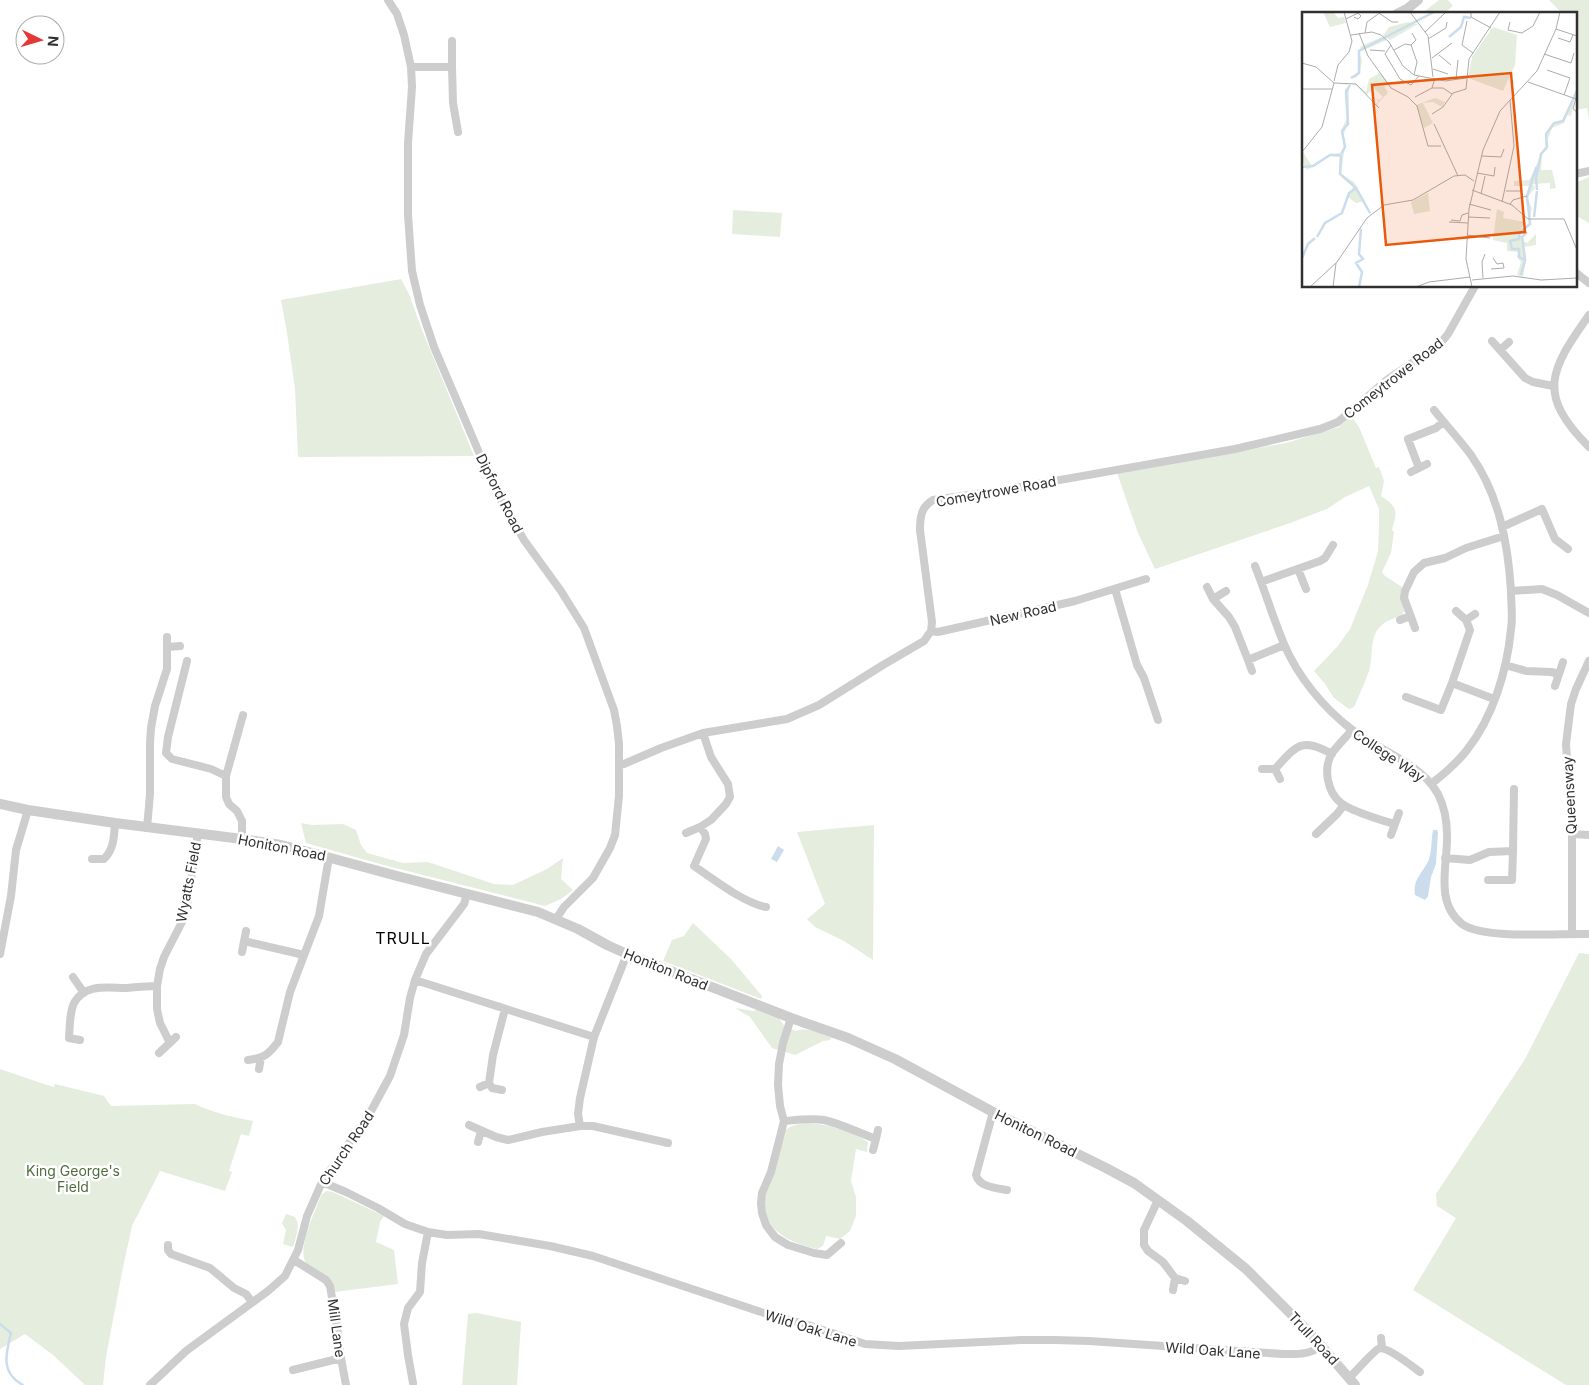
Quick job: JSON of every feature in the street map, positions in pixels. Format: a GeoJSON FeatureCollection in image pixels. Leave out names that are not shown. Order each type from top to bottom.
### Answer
{"type":"FeatureCollection","features":[{"type":"Feature","properties":{"kind":"street","name":"Dipford Road"},"geometry":{"type":"LineString","coordinates":[[388,0],[397,14],[411,67],[408,215],[412,271],[420,304],[434,347],[495,490],[524,540],[561,591],[584,628],[614,710],[617,726],[619,796],[615,835],[593,878],[564,907],[556,919]]}},
{"type":"Feature","properties":{"kind":"street"},"geometry":{"type":"LineString","coordinates":[[1401,12],[1418,0]]}},
{"type":"Feature","properties":{"kind":"street"},"geometry":{"type":"LineString","coordinates":[[452,41],[453,104],[458,132]]}},
{"type":"Feature","properties":{"kind":"street"},"geometry":{"type":"LineString","coordinates":[[411,67],[452,67]]}},
{"type":"Feature","properties":{"kind":"street"},"geometry":{"type":"LineString","coordinates":[[1576,174],[1589,171]]}},
{"type":"Feature","properties":{"kind":"street"},"geometry":{"type":"LineString","coordinates":[[1576,273],[1589,283]]}},
{"type":"Feature","properties":{"kind":"street","name":"Comeytrowe Road"},"geometry":{"type":"LineString","coordinates":[[930,631],[932,622],[920,524],[922,510],[926,504],[933,500],[998,492],[1235,449],[1320,429],[1338,422],[1388,379],[1440,344],[1474,288]]}},
{"type":"Feature","properties":{"kind":"street"},"geometry":{"type":"LineString","coordinates":[[1589,315],[1563,354],[1556,371],[1553,386],[1558,406],[1563,416],[1589,447]]}},
{"type":"Feature","properties":{"kind":"street"},"geometry":{"type":"LineString","coordinates":[[1492,341],[1525,378],[1532,382],[1553,386]]}},
{"type":"Feature","properties":{"kind":"street"},"geometry":{"type":"LineString","coordinates":[[1500,350],[1509,342]]}},
{"type":"Feature","properties":{"kind":"street"},"geometry":{"type":"LineString","coordinates":[[1430,784],[1457,762],[1480,731],[1494,699],[1505,665],[1512,627],[1509,558],[1493,496],[1485,478],[1466,449],[1434,410]]}},
{"type":"Feature","properties":{"kind":"street"},"geometry":{"type":"LineString","coordinates":[[1408,439],[1436,428],[1443,422]]}},
{"type":"Feature","properties":{"kind":"street"},"geometry":{"type":"LineString","coordinates":[[1405,430],[1419,468]]}},
{"type":"Feature","properties":{"kind":"street"},"geometry":{"type":"LineString","coordinates":[[1411,472],[1427,464]]}},
{"type":"Feature","properties":{"kind":"street"},"geometry":{"type":"LineString","coordinates":[[1539,500],[1555,539],[1568,549]]}},
{"type":"Feature","properties":{"kind":"street"},"geometry":{"type":"LineString","coordinates":[[1502,527],[1542,509]]}},
{"type":"Feature","properties":{"kind":"street"},"geometry":{"type":"LineString","coordinates":[[1415,628],[1404,598],[1405,591],[1414,572],[1424,563],[1445,558],[1466,548],[1504,536]]}},
{"type":"Feature","properties":{"kind":"street"},"geometry":{"type":"LineString","coordinates":[[1261,582],[1327,560],[1333,545]]}},
{"type":"Feature","properties":{"kind":"street"},"geometry":{"type":"LineString","coordinates":[[1430,551],[1431,561]]}},
{"type":"Feature","properties":{"kind":"street","name":"College Way"},"geometry":{"type":"LineString","coordinates":[[1255,566],[1284,645],[1305,682],[1352,730],[1422,774],[1438,795],[1446,820],[1448,836],[1444,877],[1446,897],[1454,917],[1464,925],[1478,931],[1492,933],[1589,934]]}},
{"type":"Feature","properties":{"kind":"street"},"geometry":{"type":"LineString","coordinates":[[1298,569],[1306,589]]}},
{"type":"Feature","properties":{"kind":"street","name":"New Road"},"geometry":{"type":"LineString","coordinates":[[930,631],[938,632],[1066,603],[1146,579]]}},
{"type":"Feature","properties":{"kind":"street"},"geometry":{"type":"LineString","coordinates":[[1207,587],[1213,600],[1230,617],[1236,627],[1252,671]]}},
{"type":"Feature","properties":{"kind":"street"},"geometry":{"type":"LineString","coordinates":[[1115,589],[1137,665],[1144,678],[1158,720]]}},
{"type":"Feature","properties":{"kind":"street"},"geometry":{"type":"LineString","coordinates":[[1511,591],[1542,589],[1589,613]]}},
{"type":"Feature","properties":{"kind":"street"},"geometry":{"type":"LineString","coordinates":[[1213,600],[1226,591]]}},
{"type":"Feature","properties":{"kind":"street"},"geometry":{"type":"LineString","coordinates":[[1406,697],[1445,712],[1452,683],[1470,630],[1466,620],[1456,611]]}},
{"type":"Feature","properties":{"kind":"street"},"geometry":{"type":"LineString","coordinates":[[1466,620],[1475,614]]}},
{"type":"Feature","properties":{"kind":"street"},"geometry":{"type":"LineString","coordinates":[[1400,620],[1410,616]]}},
{"type":"Feature","properties":{"kind":"street"},"geometry":{"type":"LineString","coordinates":[[619,765],[703,733],[787,719],[819,705],[916,647],[924,642],[930,631]]}},
{"type":"Feature","properties":{"kind":"street"},"geometry":{"type":"LineString","coordinates":[[147,828],[150,794],[151,728],[155,706],[167,669],[167,637]]}},
{"type":"Feature","properties":{"kind":"street"},"geometry":{"type":"LineString","coordinates":[[1248,660],[1284,645]]}},
{"type":"Feature","properties":{"kind":"street"},"geometry":{"type":"LineString","coordinates":[[168,647],[180,646]]}},
{"type":"Feature","properties":{"kind":"street"},"geometry":{"type":"LineString","coordinates":[[187,661],[168,737],[166,753],[172,759],[211,769],[226,776]]}},
{"type":"Feature","properties":{"kind":"street","name":"Queensway"},"geometry":{"type":"LineString","coordinates":[[1572,933],[1572,834],[1566,756],[1567,734],[1571,704],[1589,661]]}},
{"type":"Feature","properties":{"kind":"street"},"geometry":{"type":"LineString","coordinates":[[1555,686],[1563,662]]}},
{"type":"Feature","properties":{"kind":"street"},"geometry":{"type":"LineString","coordinates":[[1505,665],[1526,671],[1559,674]]}},
{"type":"Feature","properties":{"kind":"street"},"geometry":{"type":"LineString","coordinates":[[1452,683],[1494,699]]}},
{"type":"Feature","properties":{"kind":"street"},"geometry":{"type":"LineString","coordinates":[[242,839],[242,821],[226,797],[226,776],[243,715]]}},
{"type":"Feature","properties":{"kind":"street"},"geometry":{"type":"LineString","coordinates":[[1352,730],[1332,754],[1328,762],[1328,778],[1334,795],[1344,805],[1395,824]]}},
{"type":"Feature","properties":{"kind":"street"},"geometry":{"type":"LineString","coordinates":[[686,833],[711,820],[730,797],[728,784],[711,756],[703,733]]}},
{"type":"Feature","properties":{"kind":"street"},"geometry":{"type":"LineString","coordinates":[[1262,769],[1275,769],[1295,749],[1302,745],[1309,744],[1332,754]]}},
{"type":"Feature","properties":{"kind":"street"},"geometry":{"type":"LineString","coordinates":[[1275,769],[1280,779]]}},
{"type":"Feature","properties":{"kind":"street"},"geometry":{"type":"LineString","coordinates":[[1512,880],[1514,789]]}},
{"type":"Feature","properties":{"kind":"street","name":"Honiton Road"},"geometry":{"type":"LineString","coordinates":[[0,804],[147,828],[281,845],[538,912],[627,954],[791,1018],[848,1038],[895,1059],[993,1112],[1106,1168],[1134,1183],[1216,1243],[1271,1292]]}},
{"type":"Feature","properties":{"kind":"street"},"geometry":{"type":"LineString","coordinates":[[1316,834],[1344,805]]}},
{"type":"Feature","properties":{"kind":"street"},"geometry":{"type":"LineString","coordinates":[[0,954],[11,896],[16,850],[28,810]]}},
{"type":"Feature","properties":{"kind":"street"},"geometry":{"type":"LineString","coordinates":[[1391,835],[1399,813]]}},
{"type":"Feature","properties":{"kind":"street"},"geometry":{"type":"LineString","coordinates":[[100,868],[95,859],[104,859],[112,847],[115,823]]}},
{"type":"Feature","properties":{"kind":"street"},"geometry":{"type":"LineString","coordinates":[[689,873],[706,840],[705,834],[700,827]]}},
{"type":"Feature","properties":{"kind":"street","name":"Wyatts Field"},"geometry":{"type":"LineString","coordinates":[[170,1043],[160,1023],[157,1009],[157,986],[164,957],[183,920],[198,833]]}},
{"type":"Feature","properties":{"kind":"street"},"geometry":{"type":"LineString","coordinates":[[1572,834],[1589,835]]}},
{"type":"Feature","properties":{"kind":"street"},"geometry":{"type":"LineString","coordinates":[[1446,858],[1470,860],[1489,852],[1500,850],[1513,851]]}},
{"type":"Feature","properties":{"kind":"street"},"geometry":{"type":"LineString","coordinates":[[248,1060],[261,1058],[278,1042],[290,992],[319,916],[330,857]]}},
{"type":"Feature","properties":{"kind":"street"},"geometry":{"type":"LineString","coordinates":[[694,866],[745,899],[766,907]]}},
{"type":"Feature","properties":{"kind":"street"},"geometry":{"type":"LineString","coordinates":[[1488,880],[1522,880]]}},
{"type":"Feature","properties":{"kind":"street","name":"Church Road"},"geometry":{"type":"LineString","coordinates":[[150,1385],[186,1351],[268,1291],[285,1276],[294,1260],[307,1216],[322,1182],[370,1113],[390,1076],[404,1035],[415,980],[426,954],[464,904],[467,894]]}},
{"type":"Feature","properties":{"kind":"street"},"geometry":{"type":"LineString","coordinates":[[242,952],[246,931]]}},
{"type":"Feature","properties":{"kind":"street"},"geometry":{"type":"LineString","coordinates":[[244,941],[304,955]]}},
{"type":"Feature","properties":{"kind":"street"},"geometry":{"type":"LineString","coordinates":[[580,1126],[578,1114],[580,1098],[594,1038],[627,954]]}},
{"type":"Feature","properties":{"kind":"street"},"geometry":{"type":"LineString","coordinates":[[73,976],[84,993]]}},
{"type":"Feature","properties":{"kind":"street"},"geometry":{"type":"LineString","coordinates":[[415,980],[594,1038]]}},
{"type":"Feature","properties":{"kind":"street"},"geometry":{"type":"LineString","coordinates":[[69,1038],[71,1012],[74,1003],[84,993],[102,986],[120,988],[157,986]]}},
{"type":"Feature","properties":{"kind":"street"},"geometry":{"type":"LineString","coordinates":[[502,1090],[492,1088],[488,1082],[505,1009]]}},
{"type":"Feature","properties":{"kind":"street"},"geometry":{"type":"LineString","coordinates":[[791,1018],[779,1064],[778,1085],[784,1121],[771,1172],[762,1193],[761,1203],[766,1225],[776,1237],[788,1245],[827,1255],[841,1243]]}},
{"type":"Feature","properties":{"kind":"street"},"geometry":{"type":"LineString","coordinates":[[59,1037],[80,1040]]}},
{"type":"Feature","properties":{"kind":"street"},"geometry":{"type":"LineString","coordinates":[[159,1053],[176,1037]]}},
{"type":"Feature","properties":{"kind":"street"},"geometry":{"type":"LineString","coordinates":[[259,1069],[261,1058]]}},
{"type":"Feature","properties":{"kind":"street"},"geometry":{"type":"LineString","coordinates":[[480,1087],[488,1082]]}},
{"type":"Feature","properties":{"kind":"street"},"geometry":{"type":"LineString","coordinates":[[993,1112],[976,1175],[977,1180],[981,1184],[1007,1190]]}},
{"type":"Feature","properties":{"kind":"street"},"geometry":{"type":"LineString","coordinates":[[784,1121],[822,1120],[876,1139]]}},
{"type":"Feature","properties":{"kind":"street"},"geometry":{"type":"LineString","coordinates":[[469,1124],[481,1131],[508,1140],[534,1133],[580,1126],[593,1126],[661,1144]]}},
{"type":"Feature","properties":{"kind":"street"},"geometry":{"type":"LineString","coordinates":[[872,1150],[878,1130]]}},
{"type":"Feature","properties":{"kind":"street"},"geometry":{"type":"LineString","coordinates":[[478,1142],[481,1131]]}},
{"type":"Feature","properties":{"kind":"street","name":"Wild Oak Lane"},"geometry":{"type":"LineString","coordinates":[[322,1182],[354,1196],[405,1224],[428,1232],[447,1235],[479,1234],[550,1246],[593,1256],[760,1312],[864,1344],[899,1346],[1022,1340],[1071,1341],[1283,1354],[1312,1352],[1321,1346]]}},
{"type":"Feature","properties":{"kind":"street"},"geometry":{"type":"LineString","coordinates":[[1158,1200],[1144,1230],[1144,1245],[1148,1251],[1163,1262],[1175,1278],[1186,1280]]}},
{"type":"Feature","properties":{"kind":"street"},"geometry":{"type":"LineString","coordinates":[[413,1383],[404,1324],[408,1308],[420,1292],[422,1263],[428,1232]]}},
{"type":"Feature","properties":{"kind":"street"},"geometry":{"type":"LineString","coordinates":[[168,1245],[168,1250],[171,1254],[210,1268],[234,1288],[246,1294],[252,1302]]}},
{"type":"Feature","properties":{"kind":"street","name":"Mill Lane"},"geometry":{"type":"LineString","coordinates":[[294,1260],[326,1280],[330,1286],[346,1385]]}},
{"type":"Feature","properties":{"kind":"street"},"geometry":{"type":"LineString","coordinates":[[1173,1290],[1175,1278]]}},
{"type":"Feature","properties":{"kind":"street","name":"Trull Road"},"geometry":{"type":"LineString","coordinates":[[1271,1292],[1352,1381]]}},
{"type":"Feature","properties":{"kind":"street"},"geometry":{"type":"LineString","coordinates":[[1381,1338],[1382,1348]]}},
{"type":"Feature","properties":{"kind":"street"},"geometry":{"type":"LineString","coordinates":[[1352,1381],[1360,1368],[1377,1349],[1382,1348],[1390,1351],[1420,1372]]}},
{"type":"Feature","properties":{"kind":"street"},"geometry":{"type":"LineString","coordinates":[[293,1370],[341,1358]]}},
{"type":"Feature","properties":{"kind":"green space"},"geometry":{"type":"Polygon","coordinates":[[[1439,0],[1448,0],[1453,6],[1446,12],[1424,12],[1439,0]]]}},
{"type":"Feature","properties":{"kind":"green space"},"geometry":{"type":"Polygon","coordinates":[[[1549,0],[1589,0],[1589,120],[1587,108],[1576,110],[1576,12],[1561,12],[1549,0]]]}},
{"type":"Feature","properties":{"kind":"green space"},"geometry":{"type":"Polygon","coordinates":[[[1589,177],[1589,223],[1576,216],[1576,183],[1589,177]]]}},
{"type":"Feature","properties":{"kind":"green space"},"geometry":{"type":"Polygon","coordinates":[[[733,210],[782,213],[780,237],[732,234],[733,210]]]}},
{"type":"Feature","properties":{"kind":"green space"},"geometry":{"type":"Polygon","coordinates":[[[401,279],[409,294],[474,456],[298,457],[295,389],[281,300],[401,279]]]}},
{"type":"Feature","properties":{"kind":"green space"},"geometry":{"type":"Polygon","coordinates":[[[1351,416],[1359,427],[1376,468],[1379,467],[1384,481],[1381,496],[1395,510],[1391,553],[1382,572],[1402,587],[1401,596],[1404,611],[1402,615],[1383,624],[1375,633],[1369,671],[1354,707],[1349,709],[1334,698],[1314,671],[1337,647],[1350,629],[1368,585],[1378,551],[1379,528],[1379,509],[1369,486],[1345,497],[1327,509],[1155,569],[1138,533],[1117,473],[1286,443],[1339,427],[1351,416]]]}},
{"type":"Feature","properties":{"kind":"green space"},"geometry":{"type":"Polygon","coordinates":[[[301,823],[312,825],[343,824],[356,830],[361,845],[367,853],[403,863],[428,862],[494,884],[513,885],[547,869],[563,858],[561,879],[573,890],[561,899],[545,906],[306,843],[301,823]]]}},
{"type":"Feature","properties":{"kind":"green space"},"geometry":{"type":"Polygon","coordinates":[[[874,825],[873,960],[844,941],[815,927],[807,919],[825,904],[797,832],[874,825]]]}},
{"type":"Feature","properties":{"kind":"green space"},"geometry":{"type":"Polygon","coordinates":[[[693,923],[731,959],[762,996],[761,999],[663,961],[672,940],[684,936],[693,923]]]}},
{"type":"Feature","properties":{"kind":"green space"},"geometry":{"type":"Polygon","coordinates":[[[1579,953],[1589,954],[1589,1385],[1566,1385],[1413,1290],[1456,1218],[1437,1206],[1436,1194],[1525,1059],[1579,953]]]}},
{"type":"Feature","properties":{"kind":"green space"},"geometry":{"type":"Polygon","coordinates":[[[735,1008],[754,1011],[757,1009],[779,1018],[785,1027],[796,1031],[810,1030],[832,1038],[795,1055],[772,1048],[750,1017],[735,1008]]]}},
{"type":"Feature","properties":{"kind":"green space","name":"King George's Field"},"geometry":{"type":"Polygon","coordinates":[[[0,1069],[54,1087],[55,1084],[104,1096],[111,1106],[195,1104],[216,1112],[253,1121],[249,1136],[241,1134],[229,1171],[232,1172],[225,1191],[160,1171],[132,1226],[106,1357],[103,1385],[85,1385],[53,1355],[25,1334],[0,1349],[0,1069]]]}},
{"type":"Feature","properties":{"kind":"green space"},"geometry":{"type":"Polygon","coordinates":[[[806,1123],[838,1128],[868,1142],[867,1152],[856,1149],[851,1181],[856,1197],[856,1216],[850,1231],[840,1239],[826,1236],[823,1246],[817,1249],[792,1241],[777,1231],[768,1219],[765,1204],[766,1188],[784,1132],[791,1126],[806,1123]]]}},
{"type":"Feature","properties":{"kind":"green space"},"geometry":{"type":"Polygon","coordinates":[[[327,1191],[384,1216],[380,1222],[376,1242],[394,1250],[398,1284],[334,1292],[309,1267],[304,1257],[305,1240],[320,1198],[327,1191]]]}},
{"type":"Feature","properties":{"kind":"green space"},"geometry":{"type":"Polygon","coordinates":[[[286,1214],[295,1217],[298,1224],[293,1247],[283,1244],[286,1230],[282,1223],[286,1214]]]}},
{"type":"Feature","properties":{"kind":"green space"},"geometry":{"type":"Polygon","coordinates":[[[477,1313],[521,1322],[517,1385],[462,1385],[468,1314],[477,1313]]]}},
{"type":"Feature","properties":{"kind":"water"},"geometry":{"type":"Polygon","coordinates":[[[1433,830],[1438,832],[1436,864],[1431,877],[1428,896],[1425,900],[1415,895],[1415,884],[1429,859],[1433,830]]]}},
{"type":"Feature","properties":{"kind":"water"},"geometry":{"type":"Polygon","coordinates":[[[778,846],[784,850],[777,862],[771,859],[778,846]]]}},
{"type":"Feature","properties":{"kind":"waterway"},"geometry":{"type":"LineString","coordinates":[[0,1324],[11,1333],[6,1362],[8,1369],[11,1375],[23,1385]]}},
{"type":"Feature","properties":{"kind":"district","name":"TRULL"},"geometry":{"type":"Point","coordinates":[403,938]}}]}
